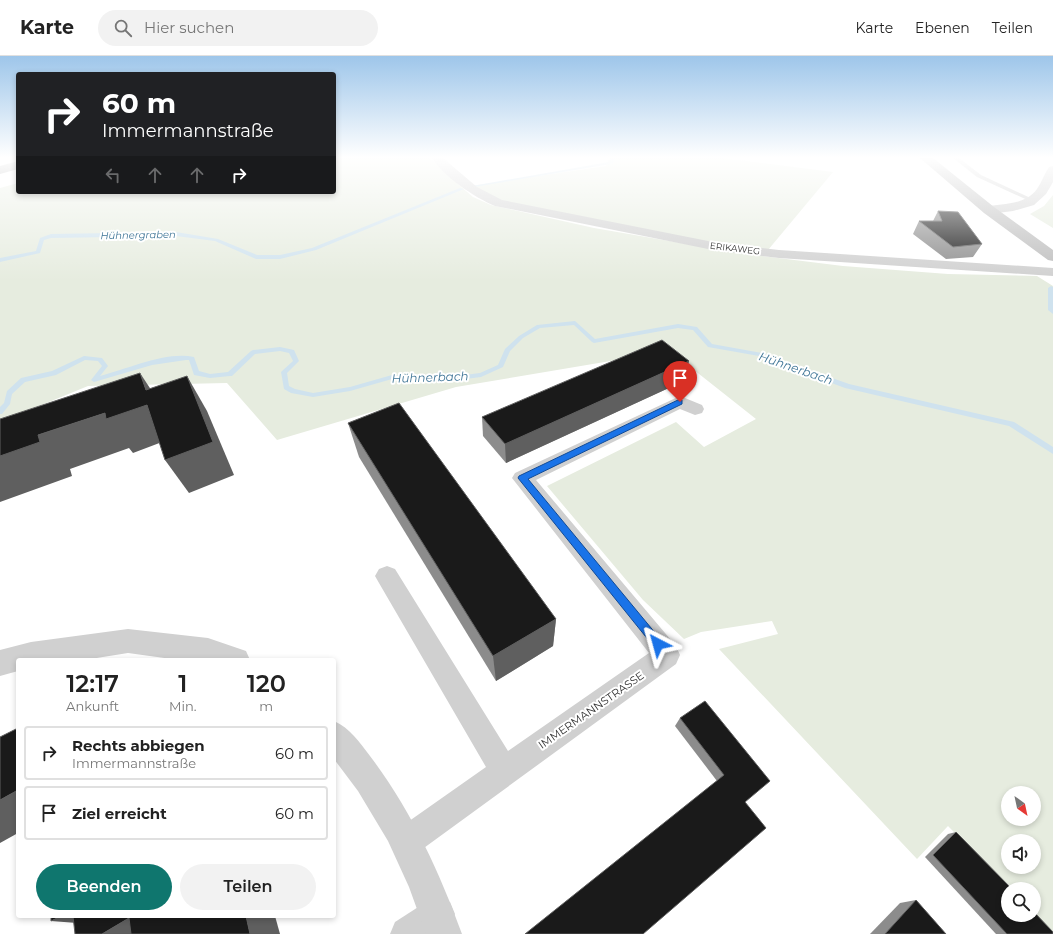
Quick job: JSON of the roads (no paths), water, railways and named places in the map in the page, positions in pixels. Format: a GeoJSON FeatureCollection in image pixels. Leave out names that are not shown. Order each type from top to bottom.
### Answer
{"type":"FeatureCollection","features":[{"type":"Feature","properties":{"kind":"main road"},"geometry":{"type":"LineString","coordinates":[[976,199],[1053,257]]}},
{"type":"Feature","properties":{"kind":"street","name":"ERIKAWEG"},"geometry":{"type":"LineString","coordinates":[[488,199],[499,203],[713,246],[780,254],[1053,272]]}},
{"type":"Feature","properties":{"kind":"street"},"geometry":{"type":"LineString","coordinates":[[989,210],[1021,206],[1034,200]]}},
{"type":"Feature","properties":{"kind":"street","name":"IMMERMANNSTRASSE"},"geometry":{"type":"LineString","coordinates":[[406,842],[667,655],[522,478],[680,402],[695,409]]}},
{"type":"Feature","properties":{"kind":"street"},"geometry":{"type":"LineString","coordinates":[[387,576],[504,771]]}},
{"type":"Feature","properties":{"kind":"street"},"geometry":{"type":"LineString","coordinates":[[19,658],[128,641],[208,651],[230,658]]}},
{"type":"Feature","properties":{"kind":"street"},"geometry":{"type":"LineString","coordinates":[[0,663],[16,659]]}},
{"type":"Feature","properties":{"kind":"street"},"geometry":{"type":"LineString","coordinates":[[336,738],[348,751],[378,791],[406,842],[441,924],[407,934]]}},
{"type":"Feature","properties":{"kind":"waterway","name":"Hühnergraben"},"geometry":{"type":"LineString","coordinates":[[0,260],[38,252],[42,239],[51,236],[176,234],[216,240],[256,257],[280,257],[314,249],[437,199]]}},
{"type":"Feature","properties":{"kind":"waterway"},"geometry":{"type":"LineString","coordinates":[[1051,288],[1051,310],[1053,312]]}},
{"type":"Feature","properties":{"kind":"waterway","name":"Hühnerbach"},"geometry":{"type":"LineString","coordinates":[[0,412],[7,404],[9,393],[23,380],[54,373],[84,358],[100,359],[105,366],[94,380],[111,376],[139,366],[172,359],[186,358],[192,358],[196,373],[210,376],[230,374],[253,352],[280,349],[292,351],[296,361],[284,372],[286,387],[293,391],[313,395],[350,389],[392,377],[450,379],[481,375],[501,366],[507,350],[521,337],[539,326],[575,323],[594,341],[678,326],[695,328],[710,346],[760,354],[847,386],[1011,424],[1053,451]]}}]}
